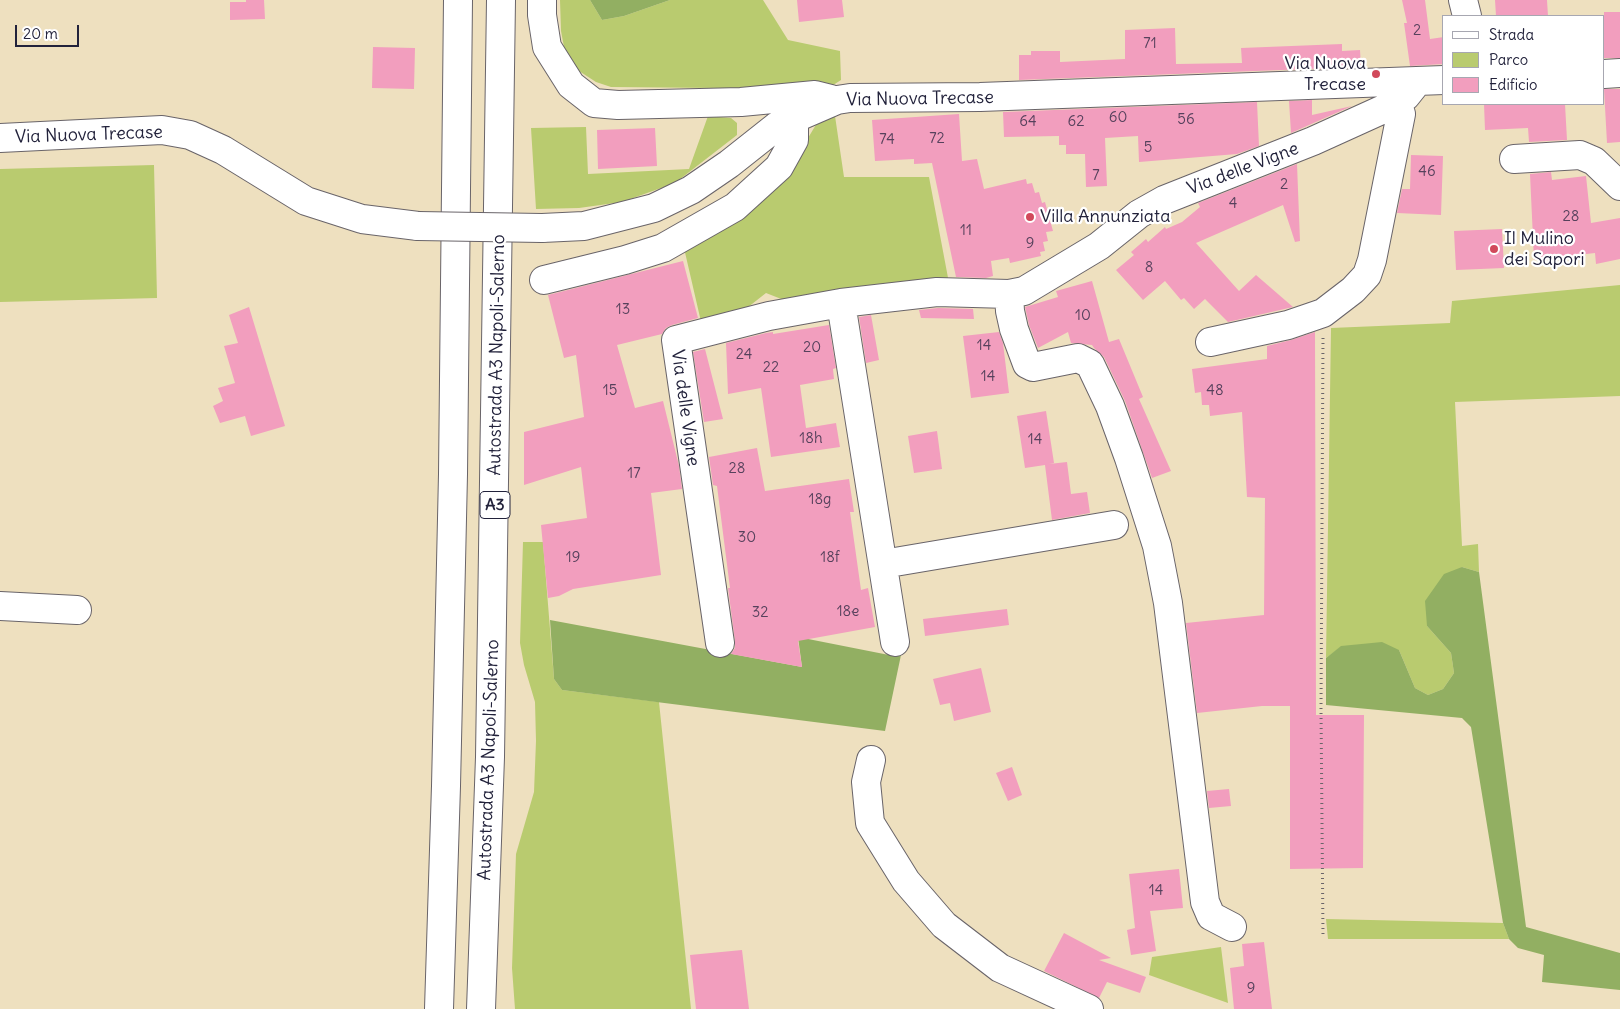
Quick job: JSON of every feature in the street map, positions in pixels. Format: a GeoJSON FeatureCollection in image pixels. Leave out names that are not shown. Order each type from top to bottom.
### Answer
{"type":"FeatureCollection","features":[{"type":"Feature","properties":{"kind":"main road"},"geometry":{"type":"LineString","coordinates":[[439,1009],[453,484],[458,0]]}},
{"type":"Feature","properties":{"kind":"main road","name":"Autostrada A3 Napoli-Salerno"},"geometry":{"type":"LineString","coordinates":[[481,1009],[490,757],[501,0]]}},
{"type":"Feature","properties":{"kind":"main road"},"geometry":{"type":"LineString","coordinates":[[542,0],[542,15],[547,47],[571,85],[594,103],[618,105],[751,101],[815,95],[837,100]]}},
{"type":"Feature","properties":{"kind":"main road"},"geometry":{"type":"LineString","coordinates":[[1463,0],[1467,15]]}},
{"type":"Feature","properties":{"kind":"main road"},"geometry":{"type":"LineString","coordinates":[[1605,74],[1620,73]]}},
{"type":"Feature","properties":{"kind":"main road","name":"Via Nuova Trecase"},"geometry":{"type":"LineString","coordinates":[[0,138],[162,130],[190,134],[223,150],[306,201],[362,220],[418,226],[542,228],[584,226],[654,208],[690,190],[778,127],[837,100],[850,98],[980,97],[1431,81]]}},
{"type":"Feature","properties":{"kind":"main road","name":"Via delle Vigne"},"geometry":{"type":"LineString","coordinates":[[720,643],[676,340],[769,316],[841,303],[937,292],[1009,294],[1024,291],[1099,246],[1139,214],[1164,200],[1314,141],[1388,107],[1431,81]]}},
{"type":"Feature","properties":{"kind":"main road"},"geometry":{"type":"LineString","coordinates":[[544,280],[663,248],[735,207],[779,167],[794,140],[778,127],[751,112],[751,101]]}},
{"type":"Feature","properties":{"kind":"main road"},"geometry":{"type":"LineString","coordinates":[[1210,342],[1288,325],[1323,313],[1367,275],[1372,260],[1401,114],[1397,102]]}},
{"type":"Feature","properties":{"kind":"main road"},"geometry":{"type":"LineString","coordinates":[[1514,160],[1580,155],[1594,161],[1620,186]]}},
{"type":"Feature","properties":{"kind":"main road"},"geometry":{"type":"LineString","coordinates":[[1009,294],[1014,329],[1027,364],[1033,367],[1078,358],[1090,364],[1110,406],[1130,458],[1157,546],[1168,603],[1205,902],[1211,916],[1232,927]]}},
{"type":"Feature","properties":{"kind":"main road"},"geometry":{"type":"LineString","coordinates":[[841,303],[895,642]]}},
{"type":"Feature","properties":{"kind":"main road"},"geometry":{"type":"LineString","coordinates":[[883,564],[1114,525]]}},
{"type":"Feature","properties":{"kind":"main road"},"geometry":{"type":"LineString","coordinates":[[0,606],[77,610]]}},
{"type":"Feature","properties":{"kind":"main road"},"geometry":{"type":"LineString","coordinates":[[871,760],[866,782],[870,823],[906,881],[944,925],[1000,968],[1089,1009]]}},
{"type":"Feature","properties":{"kind":"path"},"geometry":{"type":"LineString","coordinates":[[1323,313],[1321,709],[1323,936]]}},
{"type":"Feature","properties":{"kind":"green space"},"geometry":{"type":"Polygon","coordinates":[[[560,0],[590,0],[602,20],[624,16],[670,0],[763,0],[788,40],[840,51],[841,80],[827,89],[611,87],[596,82],[579,71],[564,47],[561,31],[560,0]]]}},
{"type":"Feature","properties":{"kind":"green space"},"geometry":{"type":"Polygon","coordinates":[[[590,0],[670,0],[624,16],[602,20],[590,0]]]}},
{"type":"Feature","properties":{"kind":"green space"},"geometry":{"type":"Polygon","coordinates":[[[708,116],[731,118],[737,123],[737,135],[675,183],[622,202],[579,208],[536,209],[531,128],[586,127],[588,174],[689,169],[708,116]]]}},
{"type":"Feature","properties":{"kind":"green space"},"geometry":{"type":"Polygon","coordinates":[[[835,116],[844,177],[929,177],[949,283],[794,304],[766,293],[738,315],[702,326],[684,248],[784,178],[817,123],[835,116]]]}},
{"type":"Feature","properties":{"kind":"green space"},"geometry":{"type":"Polygon","coordinates":[[[154,165],[157,298],[0,302],[0,169],[154,165]]]}},
{"type":"Feature","properties":{"kind":"green space"},"geometry":{"type":"Polygon","coordinates":[[[1620,285],[1620,396],[1455,402],[1462,546],[1478,544],[1479,572],[1462,567],[1427,626],[1451,653],[1454,673],[1443,689],[1428,695],[1415,688],[1399,650],[1341,647],[1326,658],[1331,328],[1450,323],[1452,301],[1620,285]]]}},
{"type":"Feature","properties":{"kind":"green space"},"geometry":{"type":"Polygon","coordinates":[[[523,542],[543,542],[554,679],[562,690],[659,702],[691,1009],[515,1009],[512,968],[516,854],[534,792],[536,741],[535,702],[524,665],[520,643],[523,542]]]}},
{"type":"Feature","properties":{"kind":"green space"},"geometry":{"type":"Polygon","coordinates":[[[1462,567],[1479,572],[1526,927],[1620,953],[1620,990],[1542,982],[1544,955],[1518,948],[1509,939],[1503,923],[1471,727],[1462,718],[1326,705],[1326,658],[1341,646],[1382,642],[1399,650],[1415,688],[1428,695],[1443,689],[1454,673],[1451,653],[1427,626],[1425,601],[1444,574],[1462,567]]]}},
{"type":"Feature","properties":{"kind":"green space"},"geometry":{"type":"Polygon","coordinates":[[[550,620],[802,667],[798,637],[889,655],[901,655],[885,731],[562,690],[554,679],[550,620]]]}},
{"type":"Feature","properties":{"kind":"green space"},"geometry":{"type":"Polygon","coordinates":[[[1326,919],[1503,923],[1509,939],[1328,939],[1326,919]]]}},
{"type":"Feature","properties":{"kind":"green space"},"geometry":{"type":"Polygon","coordinates":[[[1221,947],[1228,1003],[1149,975],[1152,957],[1221,947]]]}},
{"type":"Feature","properties":{"kind":"building"},"geometry":{"type":"Polygon","coordinates":[[[246,0],[264,0],[265,19],[230,20],[230,2],[246,2],[246,0]]]}},
{"type":"Feature","properties":{"kind":"building"},"geometry":{"type":"Polygon","coordinates":[[[797,0],[842,0],[844,17],[799,22],[797,0]]]}},
{"type":"Feature","properties":{"kind":"building"},"geometry":{"type":"Polygon","coordinates":[[[1402,0],[1425,0],[1430,39],[1442,37],[1442,64],[1410,66],[1404,23],[1407,23],[1402,0]]]}},
{"type":"Feature","properties":{"kind":"building"},"geometry":{"type":"Polygon","coordinates":[[[1495,0],[1547,0],[1548,15],[1496,15],[1495,0]]]}},
{"type":"Feature","properties":{"kind":"building"},"geometry":{"type":"Polygon","coordinates":[[[1604,12],[1620,12],[1620,58],[1605,58],[1604,12]]]}},
{"type":"Feature","properties":{"kind":"building"},"geometry":{"type":"Polygon","coordinates":[[[1175,28],[1176,64],[1242,63],[1241,48],[1342,44],[1342,51],[1360,50],[1361,67],[1019,80],[1019,55],[1031,55],[1031,51],[1060,51],[1060,62],[1125,59],[1125,30],[1175,28]]]}},
{"type":"Feature","properties":{"kind":"building"},"geometry":{"type":"Polygon","coordinates":[[[373,47],[415,48],[414,89],[372,88],[373,47]]]}},
{"type":"Feature","properties":{"kind":"building"},"geometry":{"type":"Polygon","coordinates":[[[1605,89],[1620,89],[1620,142],[1607,143],[1605,89]]]}},
{"type":"Feature","properties":{"kind":"building"},"geometry":{"type":"Polygon","coordinates":[[[1312,100],[1312,115],[1352,106],[1291,133],[1289,101],[1312,100]]]}},
{"type":"Feature","properties":{"kind":"building"},"geometry":{"type":"Polygon","coordinates":[[[1257,102],[1259,146],[1237,154],[1139,162],[1138,136],[1105,138],[1107,186],[1086,187],[1085,154],[1066,154],[1066,145],[1059,145],[1059,136],[1004,137],[1003,112],[1257,102]]]}},
{"type":"Feature","properties":{"kind":"building"},"geometry":{"type":"Polygon","coordinates":[[[1484,105],[1565,105],[1567,140],[1529,142],[1528,128],[1485,130],[1484,105]]]}},
{"type":"Feature","properties":{"kind":"building"},"geometry":{"type":"Polygon","coordinates":[[[959,114],[962,161],[977,159],[984,189],[1026,179],[1027,184],[1032,183],[1035,193],[1039,192],[1042,203],[1045,202],[1053,231],[1046,232],[1048,241],[1043,242],[1045,251],[1040,252],[1041,256],[1010,263],[1009,258],[991,261],[993,276],[986,278],[956,277],[932,163],[914,164],[914,159],[875,161],[872,120],[959,114]]]}},
{"type":"Feature","properties":{"kind":"building"},"geometry":{"type":"Polygon","coordinates":[[[655,128],[657,166],[598,169],[597,130],[655,128]]]}},
{"type":"Feature","properties":{"kind":"building"},"geometry":{"type":"Polygon","coordinates":[[[1411,155],[1443,156],[1441,215],[1397,213],[1402,189],[1410,189],[1411,155]]]}},
{"type":"Feature","properties":{"kind":"building"},"geometry":{"type":"Polygon","coordinates":[[[1297,164],[1300,241],[1295,242],[1283,205],[1196,243],[1239,291],[1256,275],[1293,307],[1228,322],[1205,299],[1194,309],[1184,298],[1181,300],[1165,281],[1143,300],[1116,270],[1134,255],[1131,252],[1146,239],[1148,242],[1165,227],[1166,229],[1182,222],[1200,207],[1198,203],[1297,164]]]}},
{"type":"Feature","properties":{"kind":"building"},"geometry":{"type":"Polygon","coordinates":[[[1551,172],[1552,180],[1586,176],[1591,223],[1620,218],[1620,259],[1596,264],[1595,253],[1534,260],[1530,174],[1551,172]]]}},
{"type":"Feature","properties":{"kind":"building","name":"Il Mulino dei Sapori"},"geometry":{"type":"Polygon","coordinates":[[[1502,229],[1504,268],[1456,270],[1454,231],[1502,229]]]}},
{"type":"Feature","properties":{"kind":"building"},"geometry":{"type":"Polygon","coordinates":[[[683,261],[698,318],[672,325],[666,328],[662,334],[617,345],[635,408],[663,401],[679,466],[682,489],[651,493],[661,575],[573,589],[559,596],[548,598],[541,525],[587,518],[581,467],[524,485],[524,432],[584,417],[576,355],[564,358],[548,295],[683,261]]]}},
{"type":"Feature","properties":{"kind":"building"},"geometry":{"type":"Polygon","coordinates":[[[1092,281],[1109,342],[1119,339],[1143,397],[1139,399],[1171,471],[1152,478],[1125,401],[1104,357],[1092,345],[1071,343],[1068,332],[1038,348],[1029,325],[1025,307],[1058,297],[1056,291],[1092,281]]]}},
{"type":"Feature","properties":{"kind":"building"},"geometry":{"type":"Polygon","coordinates":[[[249,307],[285,426],[251,436],[245,416],[220,423],[213,406],[223,401],[218,388],[235,383],[224,346],[238,343],[229,315],[249,307]]]}},
{"type":"Feature","properties":{"kind":"building"},"geometry":{"type":"Polygon","coordinates":[[[938,308],[973,309],[974,319],[921,318],[919,310],[938,308]]]}},
{"type":"Feature","properties":{"kind":"building"},"geometry":{"type":"Polygon","coordinates":[[[871,315],[879,360],[866,363],[859,317],[871,315]]]}},
{"type":"Feature","properties":{"kind":"building"},"geometry":{"type":"Polygon","coordinates":[[[829,325],[836,368],[833,369],[834,379],[800,385],[806,428],[836,423],[840,447],[771,457],[761,388],[728,394],[726,343],[766,333],[773,332],[773,334],[829,325]]]}},
{"type":"Feature","properties":{"kind":"building"},"geometry":{"type":"Polygon","coordinates":[[[999,332],[1003,343],[1009,393],[971,398],[963,336],[999,332]]]}},
{"type":"Feature","properties":{"kind":"building"},"geometry":{"type":"Polygon","coordinates":[[[1315,332],[1316,715],[1364,715],[1363,868],[1290,869],[1290,706],[1262,706],[1197,713],[1186,623],[1264,615],[1265,498],[1247,497],[1242,412],[1210,416],[1209,405],[1202,405],[1201,392],[1195,393],[1192,369],[1267,359],[1267,346],[1315,332]]]}},
{"type":"Feature","properties":{"kind":"building"},"geometry":{"type":"Polygon","coordinates":[[[705,349],[723,419],[704,422],[693,352],[705,349]]]}},
{"type":"Feature","properties":{"kind":"building"},"geometry":{"type":"Polygon","coordinates":[[[1046,411],[1054,463],[1049,464],[1067,462],[1071,494],[1087,492],[1090,513],[1052,520],[1045,465],[1025,468],[1017,416],[1046,411]]]}},
{"type":"Feature","properties":{"kind":"building"},"geometry":{"type":"Polygon","coordinates":[[[937,431],[942,469],[914,473],[908,436],[937,431]]]}},
{"type":"Feature","properties":{"kind":"building"},"geometry":{"type":"Polygon","coordinates":[[[757,448],[765,491],[849,479],[854,512],[850,512],[861,590],[868,588],[875,627],[798,641],[802,667],[731,654],[735,648],[735,641],[728,588],[730,588],[717,486],[713,485],[709,457],[757,448]]]}},
{"type":"Feature","properties":{"kind":"building"},"geometry":{"type":"Polygon","coordinates":[[[1007,609],[1009,625],[925,636],[923,619],[1007,609]]]}},
{"type":"Feature","properties":{"kind":"building"},"geometry":{"type":"Polygon","coordinates":[[[981,668],[991,712],[954,721],[950,703],[940,705],[933,679],[981,668]]]}},
{"type":"Feature","properties":{"kind":"building"},"geometry":{"type":"Polygon","coordinates":[[[1012,767],[1022,795],[1008,801],[996,773],[1012,767]]]}},
{"type":"Feature","properties":{"kind":"building"},"geometry":{"type":"Polygon","coordinates":[[[1229,789],[1231,806],[1209,808],[1207,791],[1229,789]]]}},
{"type":"Feature","properties":{"kind":"building"},"geometry":{"type":"Polygon","coordinates":[[[1179,869],[1183,908],[1150,911],[1156,951],[1131,955],[1127,930],[1135,928],[1129,874],[1179,869]]]}},
{"type":"Feature","properties":{"kind":"building"},"geometry":{"type":"Polygon","coordinates":[[[1064,933],[1111,958],[1099,960],[1146,977],[1140,993],[1107,982],[1099,998],[1044,971],[1064,933]]]}},
{"type":"Feature","properties":{"kind":"building"},"geometry":{"type":"Polygon","coordinates":[[[1264,942],[1272,1009],[1234,1009],[1230,968],[1244,966],[1242,944],[1264,942]]]}},
{"type":"Feature","properties":{"kind":"building"},"geometry":{"type":"Polygon","coordinates":[[[742,950],[749,1009],[696,1009],[690,955],[742,950]]]}},
{"type":"Feature","properties":{"kind":"place","name":"Via Nuova Trecase"},"geometry":{"type":"Point","coordinates":[1376,74]}},
{"type":"Feature","properties":{"kind":"place","name":"Villa Annunziata"},"geometry":{"type":"Point","coordinates":[1030,217]}},
{"type":"Feature","properties":{"kind":"place","name":"Il Mulino dei Sapori"},"geometry":{"type":"Point","coordinates":[1494,249]}}]}
